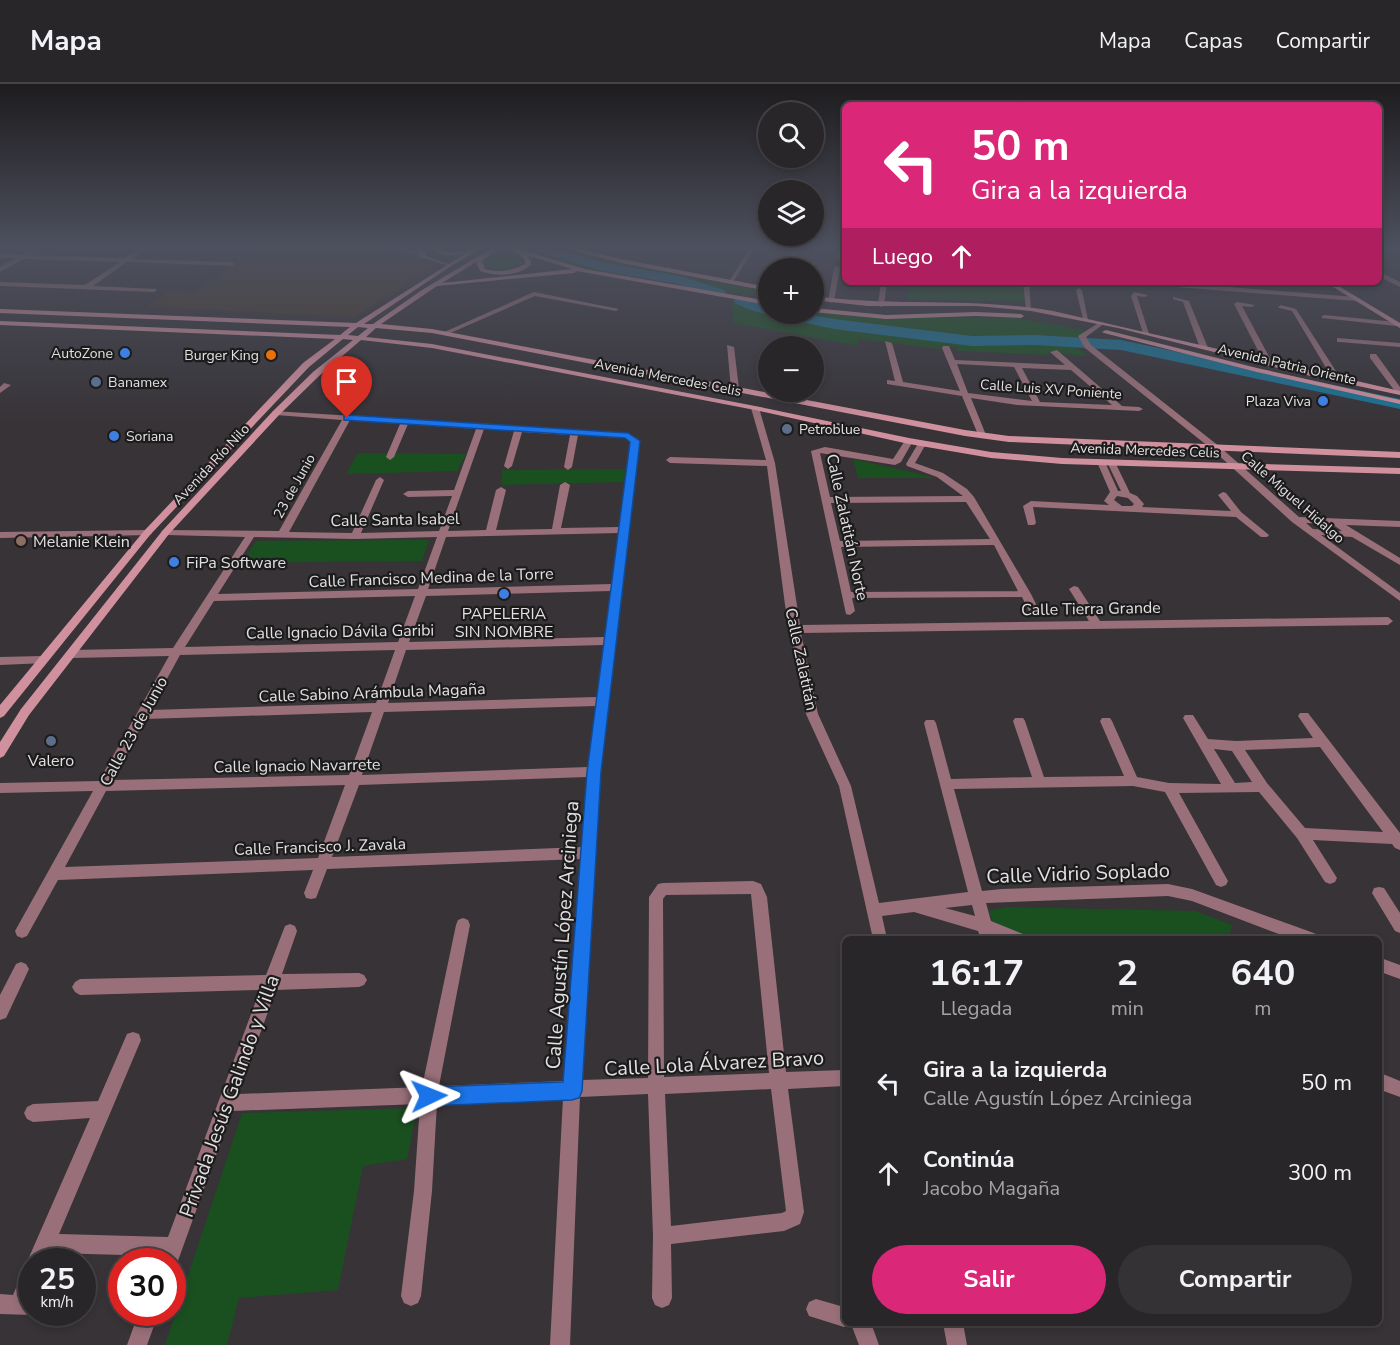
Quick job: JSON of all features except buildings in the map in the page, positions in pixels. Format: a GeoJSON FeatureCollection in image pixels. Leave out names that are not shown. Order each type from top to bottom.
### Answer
{"type":"FeatureCollection","features":[{"type":"Feature","properties":{"kind":"main road","name":"Avenida Río Nilo"},"geometry":{"type":"LineString","coordinates":[[0,713],[147,533],[306,365],[356,326],[385,307]]}},
{"type":"Feature","properties":{"kind":"main road","name":"Avenida Río Nilo"},"geometry":{"type":"LineString","coordinates":[[0,753],[26,712],[166,532],[276,412],[359,338],[402,307]]}},
{"type":"Feature","properties":{"kind":"main road","name":"Avenida Patria Oriente"},"geometry":{"type":"LineString","coordinates":[[995,307],[1029,309],[1086,319],[1269,364],[1400,393]]}},
{"type":"Feature","properties":{"kind":"main road"},"geometry":{"type":"LineString","coordinates":[[1369,307],[1398,325]]}},
{"type":"Feature","properties":{"kind":"main road","name":"Avenida Mercedes Celis"},"geometry":{"type":"LineString","coordinates":[[0,311],[225,322],[374,326],[446,333],[982,435],[1056,442],[1400,455]]}},
{"type":"Feature","properties":{"kind":"main road"},"geometry":{"type":"LineString","coordinates":[[396,311],[396,321],[406,329]]}},
{"type":"Feature","properties":{"kind":"main road","name":"Avenida Patria Oriente"},"geometry":{"type":"LineString","coordinates":[[824,311],[886,317],[1008,315],[1053,320],[1400,402]]}},
{"type":"Feature","properties":{"kind":"main road"},"geometry":{"type":"LineString","coordinates":[[120,329],[141,322],[225,322]]}},
{"type":"Feature","properties":{"kind":"main road","name":"Avenida Mercedes Celis"},"geometry":{"type":"LineString","coordinates":[[0,323],[359,338],[456,350],[755,408],[922,444],[991,455],[1106,462],[1400,471]]}},
{"type":"Feature","properties":{"kind":"street"},"geometry":{"type":"LineString","coordinates":[[446,333],[505,307]]}},
{"type":"Feature","properties":{"kind":"street"},"geometry":{"type":"LineString","coordinates":[[604,307],[616,309]]}},
{"type":"Feature","properties":{"kind":"street"},"geometry":{"type":"LineString","coordinates":[[1083,307],[1086,319]]}},
{"type":"Feature","properties":{"kind":"street"},"geometry":{"type":"LineString","coordinates":[[1138,307],[1147,333]]}},
{"type":"Feature","properties":{"kind":"street"},"geometry":{"type":"LineString","coordinates":[[1188,307],[1204,348]]}},
{"type":"Feature","properties":{"kind":"street"},"geometry":{"type":"LineString","coordinates":[[1239,307],[1269,364]]}},
{"type":"Feature","properties":{"kind":"street"},"geometry":{"type":"LineString","coordinates":[[1281,307],[1294,310],[1337,379]]}},
{"type":"Feature","properties":{"kind":"street"},"geometry":{"type":"LineString","coordinates":[[1324,317],[1398,325]]}},
{"type":"Feature","properties":{"kind":"street","name":"Calle Miguel Hidalgo"},"geometry":{"type":"LineString","coordinates":[[1102,323],[1084,334],[1083,340],[1096,354],[1217,449],[1295,520],[1400,598]]}},
{"type":"Feature","properties":{"kind":"street"},"geometry":{"type":"LineString","coordinates":[[1340,340],[1400,345]]}},
{"type":"Feature","properties":{"kind":"street"},"geometry":{"type":"LineString","coordinates":[[888,343],[900,384]]}},
{"type":"Feature","properties":{"kind":"street"},"geometry":{"type":"LineString","coordinates":[[730,347],[735,389]]}},
{"type":"Feature","properties":{"kind":"street"},"geometry":{"type":"LineString","coordinates":[[946,348],[982,435]]}},
{"type":"Feature","properties":{"kind":"street"},"geometry":{"type":"LineString","coordinates":[[1054,352],[1120,408]]}},
{"type":"Feature","properties":{"kind":"street"},"geometry":{"type":"LineString","coordinates":[[1373,356],[1400,393]]}},
{"type":"Feature","properties":{"kind":"street"},"geometry":{"type":"LineString","coordinates":[[952,362],[1072,368]]}},
{"type":"Feature","properties":{"kind":"street"},"geometry":{"type":"LineString","coordinates":[[1017,366],[1037,404]]}},
{"type":"Feature","properties":{"kind":"street","name":"Calle Luis XV Poniente"},"geometry":{"type":"LineString","coordinates":[[890,382],[966,396],[1037,404],[1139,409]]}},
{"type":"Feature","properties":{"kind":"street"},"geometry":{"type":"LineString","coordinates":[[0,391],[7,385]]}},
{"type":"Feature","properties":{"kind":"street","name":"Calle Zalatitán"},"geometry":{"type":"LineString","coordinates":[[755,408],[771,463],[795,629],[812,714],[845,786],[879,936]]}},
{"type":"Feature","properties":{"kind":"street"},"geometry":{"type":"LineString","coordinates":[[276,412],[574,434],[568,467]]}},
{"type":"Feature","properties":{"kind":"street","name":"23 de Junio"},"geometry":{"type":"LineString","coordinates":[[282,535],[347,418]]}},
{"type":"Feature","properties":{"kind":"street"},"geometry":{"type":"LineString","coordinates":[[390,457],[405,422]]}},
{"type":"Feature","properties":{"kind":"street"},"geometry":{"type":"LineString","coordinates":[[311,893],[354,780],[480,427]]}},
{"type":"Feature","properties":{"kind":"street"},"geometry":{"type":"LineString","coordinates":[[508,466],[518,430]]}},
{"type":"Feature","properties":{"kind":"street","name":"Calle Agustín López Arciniega"},"geometry":{"type":"LineString","coordinates":[[560,1345],[572,1091],[594,772],[635,441],[628,436],[574,434]]}},
{"type":"Feature","properties":{"kind":"street","name":"Calle Zalatitán Norte"},"geometry":{"type":"LineString","coordinates":[[850,611],[815,453],[817,450],[895,462],[909,441]]}},
{"type":"Feature","properties":{"kind":"street"},"geometry":{"type":"LineString","coordinates":[[922,444],[910,464],[953,482],[971,499],[1033,608]]}},
{"type":"Feature","properties":{"kind":"street"},"geometry":{"type":"LineString","coordinates":[[670,460],[771,463]]}},
{"type":"Feature","properties":{"kind":"street"},"geometry":{"type":"LineString","coordinates":[[1106,462],[1115,494]]}},
{"type":"Feature","properties":{"kind":"street"},"geometry":{"type":"LineString","coordinates":[[1106,462],[1126,495]]}},
{"type":"Feature","properties":{"kind":"street"},"geometry":{"type":"LineString","coordinates":[[355,536],[380,480]]}},
{"type":"Feature","properties":{"kind":"street"},"geometry":{"type":"LineString","coordinates":[[556,531],[565,486]]}},
{"type":"Feature","properties":{"kind":"street"},"geometry":{"type":"LineString","coordinates":[[490,533],[501,490]]}},
{"type":"Feature","properties":{"kind":"street"},"geometry":{"type":"LineString","coordinates":[[408,494],[457,493]]}},
{"type":"Feature","properties":{"kind":"street"},"geometry":{"type":"LineString","coordinates":[[1120,509],[1109,501],[1109,496],[1115,494],[1134,498],[1139,504],[1134,509]]}},
{"type":"Feature","properties":{"kind":"street"},"geometry":{"type":"LineString","coordinates":[[1223,495],[1239,514],[1264,535]]}},
{"type":"Feature","properties":{"kind":"street"},"geometry":{"type":"LineString","coordinates":[[825,500],[971,499]]}},
{"type":"Feature","properties":{"kind":"street"},"geometry":{"type":"LineString","coordinates":[[1031,523],[1028,506],[1031,504],[1239,514]]}},
{"type":"Feature","properties":{"kind":"street"},"geometry":{"type":"LineString","coordinates":[[1295,520],[1400,524]]}},
{"type":"Feature","properties":{"kind":"street"},"geometry":{"type":"LineString","coordinates":[[1332,521],[1400,562]]}},
{"type":"Feature","properties":{"kind":"street","name":"Calle Santa Isabel"},"geometry":{"type":"LineString","coordinates":[[166,532],[355,536],[624,530]]}},
{"type":"Feature","properties":{"kind":"street"},"geometry":{"type":"LineString","coordinates":[[1310,532],[1353,534]]}},
{"type":"Feature","properties":{"kind":"street"},"geometry":{"type":"LineString","coordinates":[[0,535],[147,533]]}},
{"type":"Feature","properties":{"kind":"street","name":"Calle 23 de Junio"},"geometry":{"type":"LineString","coordinates":[[22,932],[177,651],[251,534]]}},
{"type":"Feature","properties":{"kind":"street"},"geometry":{"type":"LineString","coordinates":[[835,544],[997,542]]}},
{"type":"Feature","properties":{"kind":"street","name":"Calle Francisco Medina de la Torre"},"geometry":{"type":"LineString","coordinates":[[211,598],[617,587]]}},
{"type":"Feature","properties":{"kind":"street"},"geometry":{"type":"LineString","coordinates":[[1074,589],[1096,624]]}},
{"type":"Feature","properties":{"kind":"street"},"geometry":{"type":"LineString","coordinates":[[846,595],[1026,594]]}},
{"type":"Feature","properties":{"kind":"street","name":"Calle Tierra Grande"},"geometry":{"type":"LineString","coordinates":[[795,629],[1388,621]]}},
{"type":"Feature","properties":{"kind":"street","name":"Calle Ignacio Dávila Garibi"},"geometry":{"type":"LineString","coordinates":[[71,654],[610,640]]}},
{"type":"Feature","properties":{"kind":"street"},"geometry":{"type":"LineString","coordinates":[[0,661],[42,660]]}},
{"type":"Feature","properties":{"kind":"street","name":"Calle Sabino Arámbula Magaña"},"geometry":{"type":"LineString","coordinates":[[142,716],[603,701]]}},
{"type":"Feature","properties":{"kind":"street"},"geometry":{"type":"LineString","coordinates":[[1304,716],[1398,841]]}},
{"type":"Feature","properties":{"kind":"street"},"geometry":{"type":"LineString","coordinates":[[1189,718],[1231,789]]}},
{"type":"Feature","properties":{"kind":"street"},"geometry":{"type":"LineString","coordinates":[[1019,721],[1040,783]]}},
{"type":"Feature","properties":{"kind":"street"},"geometry":{"type":"LineString","coordinates":[[1106,721],[1134,781]]}},
{"type":"Feature","properties":{"kind":"street"},"geometry":{"type":"LineString","coordinates":[[930,723],[987,932]]}},
{"type":"Feature","properties":{"kind":"street"},"geometry":{"type":"LineString","coordinates":[[1205,744],[1236,746],[1324,742]]}},
{"type":"Feature","properties":{"kind":"street"},"geometry":{"type":"LineString","coordinates":[[1236,746],[1262,786],[1302,834],[1330,878]]}},
{"type":"Feature","properties":{"kind":"street","name":"Calle Ignacio Navarrete"},"geometry":{"type":"LineString","coordinates":[[0,788],[594,772]]}},
{"type":"Feature","properties":{"kind":"street"},"geometry":{"type":"LineString","coordinates":[[947,784],[1134,781],[1169,788],[1231,789],[1262,786]]}},
{"type":"Feature","properties":{"kind":"street"},"geometry":{"type":"LineString","coordinates":[[1169,788],[1221,881]]}},
{"type":"Feature","properties":{"kind":"street"},"geometry":{"type":"LineString","coordinates":[[1302,834],[1398,841]]}},
{"type":"Feature","properties":{"kind":"street","name":"Calle Francisco J. Zavala"},"geometry":{"type":"LineString","coordinates":[[54,874],[588,853]]}},
{"type":"Feature","properties":{"kind":"street"},"geometry":{"type":"LineString","coordinates":[[662,1236],[784,1222],[793,1217],[796,1206],[778,1081],[759,893],[748,886],[663,889],[656,897],[656,1087],[662,1298]]}},
{"type":"Feature","properties":{"kind":"street","name":"Calle Vidrio Soplado"},"geometry":{"type":"LineString","coordinates":[[874,910],[916,907],[977,897],[1180,891],[1303,936]]}},
{"type":"Feature","properties":{"kind":"street"},"geometry":{"type":"LineString","coordinates":[[1379,893],[1400,926]]}},
{"type":"Feature","properties":{"kind":"street"},"geometry":{"type":"LineString","coordinates":[[916,907],[1005,936]]}},
{"type":"Feature","properties":{"kind":"street"},"geometry":{"type":"LineString","coordinates":[[411,1296],[423,1191],[429,1096],[463,925]]}},
{"type":"Feature","properties":{"kind":"street","name":"Privada Jesús Galindo y Villa"},"geometry":{"type":"LineString","coordinates":[[173,1248],[290,931]]}},
{"type":"Feature","properties":{"kind":"street"},"geometry":{"type":"LineString","coordinates":[[1382,965],[1400,972]]}},
{"type":"Feature","properties":{"kind":"street"},"geometry":{"type":"LineString","coordinates":[[0,1012],[21,969]]}},
{"type":"Feature","properties":{"kind":"street"},"geometry":{"type":"LineString","coordinates":[[80,987],[359,980]]}},
{"type":"Feature","properties":{"kind":"street"},"geometry":{"type":"LineString","coordinates":[[43,1248],[132,1040]]}},
{"type":"Feature","properties":{"kind":"street","name":"Calle Lola Álvarez Bravo"},"geometry":{"type":"LineString","coordinates":[[226,1103],[572,1091],[842,1078]]}},
{"type":"Feature","properties":{"kind":"street"},"geometry":{"type":"LineString","coordinates":[[1382,1082],[1400,1089]]}},
{"type":"Feature","properties":{"kind":"street"},"geometry":{"type":"LineString","coordinates":[[33,1113],[104,1109]]}},
{"type":"Feature","properties":{"kind":"street"},"geometry":{"type":"LineString","coordinates":[[45,1243],[108,1248]]}},
{"type":"Feature","properties":{"kind":"street"},"geometry":{"type":"LineString","coordinates":[[816,1310],[842,1316]]}},
{"type":"Feature","properties":{"kind":"street"},"geometry":{"type":"LineString","coordinates":[[137,1345],[144,1326]]}},
{"type":"Feature","properties":{"kind":"street"},"geometry":{"type":"LineString","coordinates":[[862,1326],[869,1345]]}},
{"type":"Feature","properties":{"kind":"street"},"geometry":{"type":"LineString","coordinates":[[954,1326],[957,1345]]}},
{"type":"Feature","properties":{"kind":"shaded area"},"geometry":{"type":"Polygon","coordinates":[[[147,307],[371,307],[355,317],[147,307]]]}},
{"type":"Feature","properties":{"kind":"green space"},"geometry":{"type":"Polygon","coordinates":[[[732,307],[758,307],[758,324],[824,324],[824,313],[900,318],[1016,318],[1089,331],[1073,339],[1077,348],[1089,356],[1053,352],[1048,352],[1050,355],[958,351],[956,347],[941,346],[941,349],[858,339],[859,346],[824,340],[824,336],[804,336],[733,323],[732,307]]]}},
{"type":"Feature","properties":{"kind":"green space"},"geometry":{"type":"Polygon","coordinates":[[[358,453],[466,454],[457,471],[346,474],[358,453]]]}},
{"type":"Feature","properties":{"kind":"green space"},"geometry":{"type":"Polygon","coordinates":[[[853,459],[937,478],[858,478],[853,459]]]}},
{"type":"Feature","properties":{"kind":"green space"},"geometry":{"type":"Polygon","coordinates":[[[625,469],[624,482],[501,485],[502,470],[625,469]]]}},
{"type":"Feature","properties":{"kind":"green space"},"geometry":{"type":"Polygon","coordinates":[[[429,540],[422,561],[242,563],[256,541],[429,540]]]}},
{"type":"Feature","properties":{"kind":"green space"},"geometry":{"type":"Polygon","coordinates":[[[1006,907],[1195,911],[1232,925],[1229,936],[1019,936],[995,927],[989,911],[1006,907]]]}},
{"type":"Feature","properties":{"kind":"green space"},"geometry":{"type":"Polygon","coordinates":[[[417,1108],[407,1159],[363,1166],[338,1290],[239,1298],[227,1345],[165,1345],[171,1326],[186,1326],[186,1282],[242,1113],[417,1108]]]}},
{"type":"Feature","properties":{"kind":"waterway"},"geometry":{"type":"LineString","coordinates":[[824,322],[972,341],[1035,340],[1121,345],[1400,404]]}},
{"type":"Feature","properties":{"kind":"place","name":"AutoZone"},"geometry":{"type":"Point","coordinates":[125,353]}},
{"type":"Feature","properties":{"kind":"place","name":"Burger King"},"geometry":{"type":"Point","coordinates":[271,355]}},
{"type":"Feature","properties":{"kind":"place","name":"Banamex"},"geometry":{"type":"Point","coordinates":[96,382]}},
{"type":"Feature","properties":{"kind":"place","name":"Plaza Viva"},"geometry":{"type":"Point","coordinates":[1323,401]}},
{"type":"Feature","properties":{"kind":"place","name":"Petroblue"},"geometry":{"type":"Point","coordinates":[787,429]}},
{"type":"Feature","properties":{"kind":"place","name":"Soriana"},"geometry":{"type":"Point","coordinates":[114,436]}},
{"type":"Feature","properties":{"kind":"place","name":"Melanie Klein"},"geometry":{"type":"Point","coordinates":[21,541]}},
{"type":"Feature","properties":{"kind":"place","name":"FiPa Software"},"geometry":{"type":"Point","coordinates":[174,562]}},
{"type":"Feature","properties":{"kind":"place","name":"PAPELERIA SIN NOMBRE"},"geometry":{"type":"Point","coordinates":[504,594]}},
{"type":"Feature","properties":{"kind":"place","name":"Valero"},"geometry":{"type":"Point","coordinates":[51,741]}},
{"type":"Feature","properties":{"kind":"route"},"geometry":{"type":"LineString","coordinates":[[347,418],[628,436],[635,441],[630,465],[594,772],[572,1091],[429,1096]]}}]}
